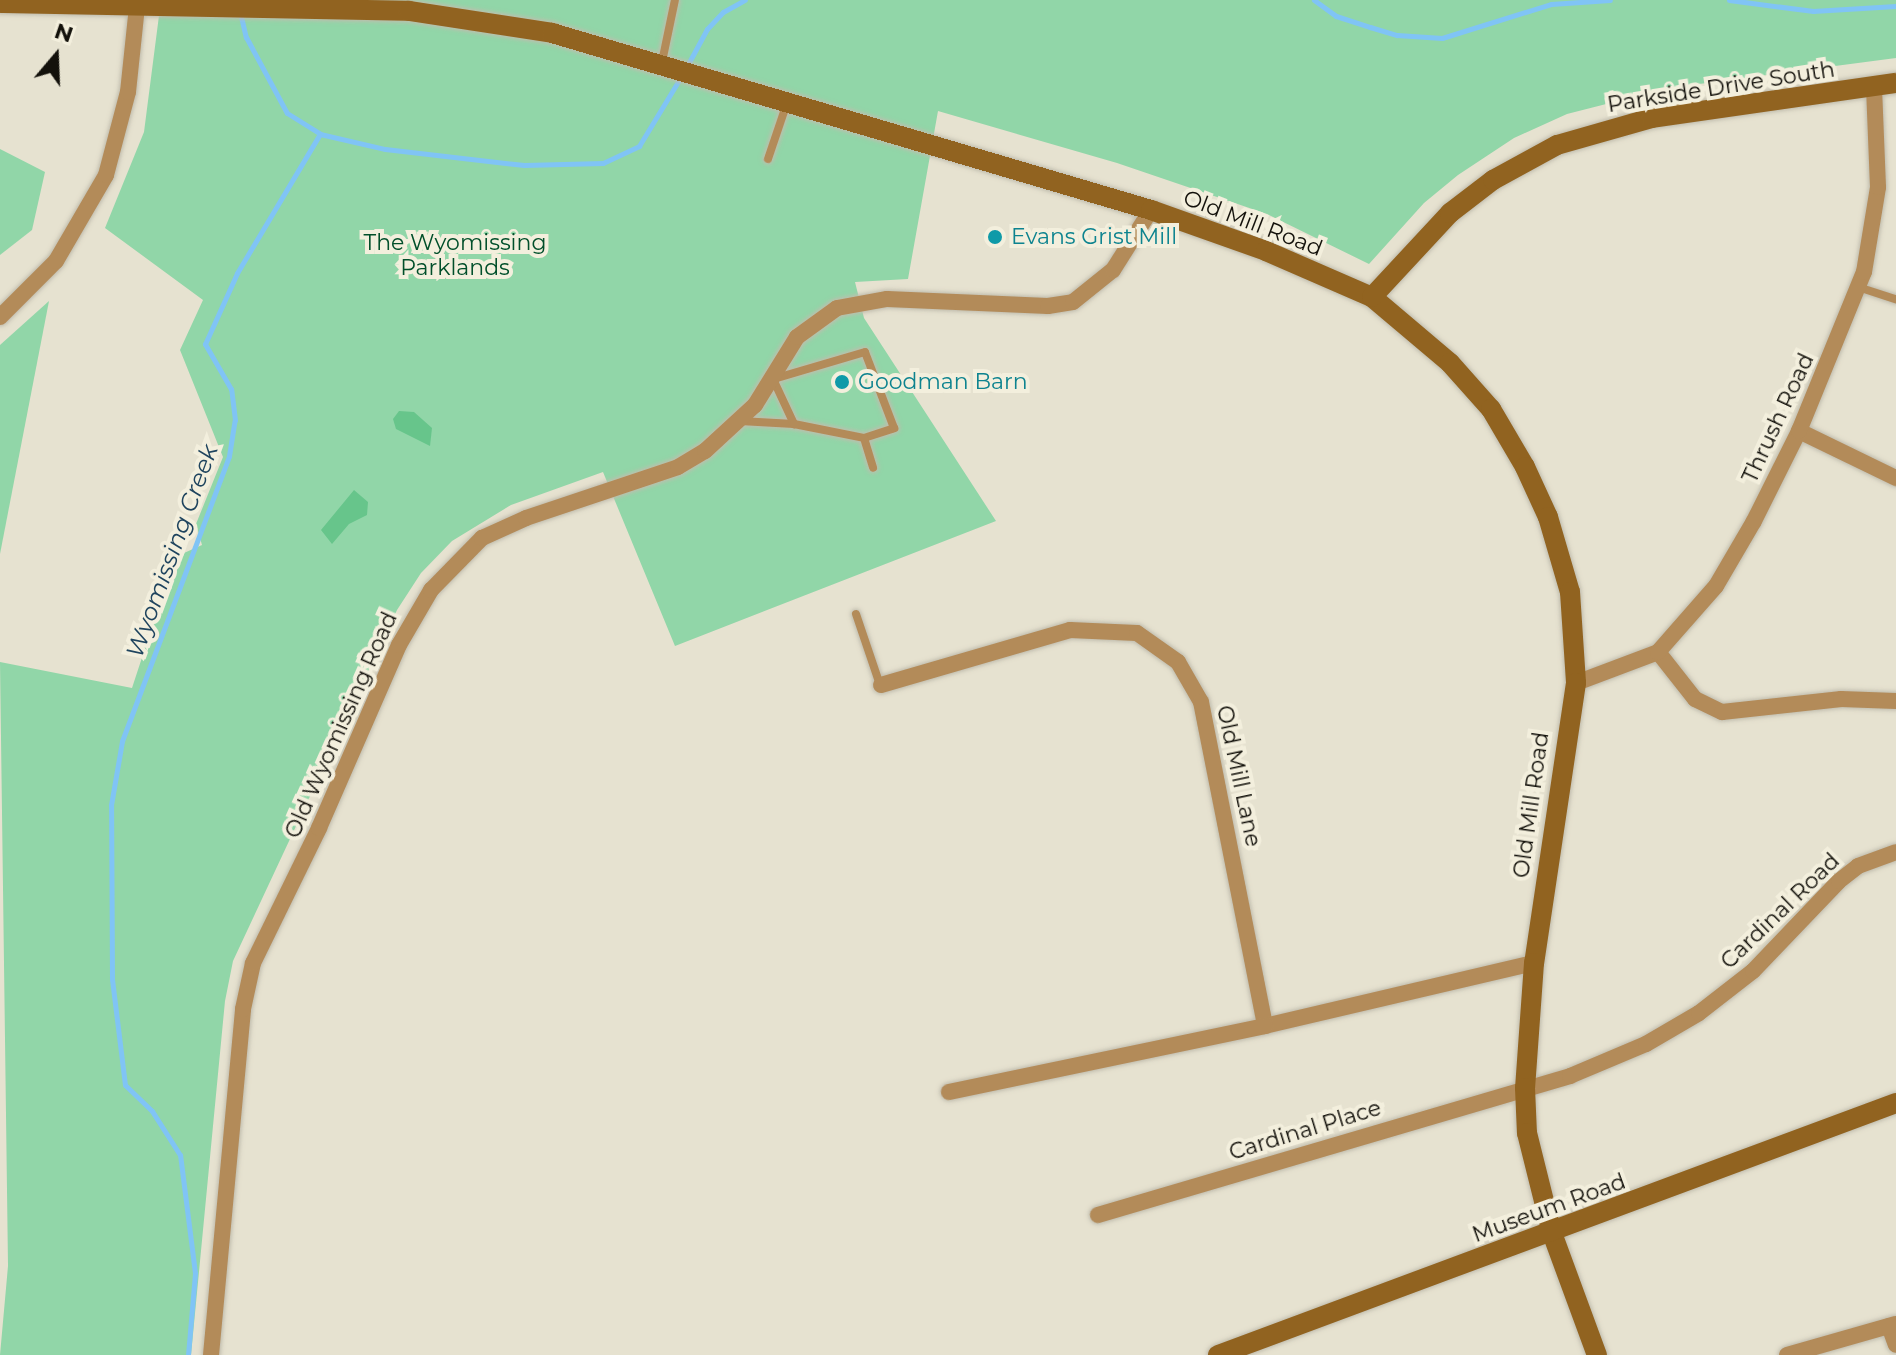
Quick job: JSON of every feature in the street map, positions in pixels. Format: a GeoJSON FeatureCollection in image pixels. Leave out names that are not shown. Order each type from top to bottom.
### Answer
{"type":"FeatureCollection","features":[{"type":"Feature","properties":{"kind":"street","name":"Old Mill Road"},"geometry":{"type":"LineString","coordinates":[[0,3],[239,7],[283,4],[465,16],[665,63],[787,103],[1151,210],[1372,297],[1450,363],[1491,409],[1525,467],[1548,517],[1570,592],[1576,683],[1534,963],[1525,1088],[1527,1133],[1552,1233],[1597,1355]]}},
{"type":"Feature","properties":{"kind":"street"},"geometry":{"type":"LineString","coordinates":[[0,317],[56,261],[106,175],[128,92],[137,6]]}},
{"type":"Feature","properties":{"kind":"street","name":"Parkside Drive South"},"geometry":{"type":"LineString","coordinates":[[1372,297],[1450,213],[1493,180],[1557,145],[1652,118],[1896,83]]}},
{"type":"Feature","properties":{"kind":"street","name":"Thrush Road"},"geometry":{"type":"LineString","coordinates":[[1576,683],[1658,652],[1730,566],[1799,431],[1858,287],[1878,187],[1874,87]]}},
{"type":"Feature","properties":{"kind":"street","name":"Old Wyomissing Road"},"geometry":{"type":"LineString","coordinates":[[211,1355],[243,1009],[253,963],[415,615],[431,590],[482,538],[526,518],[678,467],[740,421],[773,379],[797,337],[837,308],[887,299],[1048,306],[1073,302],[1113,270],[1151,210]]}},
{"type":"Feature","properties":{"kind":"street"},"geometry":{"type":"LineString","coordinates":[[1799,431],[1896,478]]}},
{"type":"Feature","properties":{"kind":"street","name":"Old Mill Lane"},"geometry":{"type":"LineString","coordinates":[[881,685],[1070,630],[1137,633],[1178,662],[1201,702],[1265,1026]]}},
{"type":"Feature","properties":{"kind":"street"},"geometry":{"type":"LineString","coordinates":[[1658,652],[1695,699],[1722,712],[1860,698],[1896,701]]}},
{"type":"Feature","properties":{"kind":"street","name":"Cardinal Road"},"geometry":{"type":"LineString","coordinates":[[1525,1088],[1599,1065],[1673,1029],[1753,971],[1839,881],[1858,866],[1896,852]]}},
{"type":"Feature","properties":{"kind":"street"},"geometry":{"type":"LineString","coordinates":[[949,1092],[1265,1026],[1534,963]]}},
{"type":"Feature","properties":{"kind":"street","name":"Cardinal Place"},"geometry":{"type":"LineString","coordinates":[[1098,1215],[1525,1088]]}},
{"type":"Feature","properties":{"kind":"street","name":"Museum Road"},"geometry":{"type":"LineString","coordinates":[[1218,1355],[1896,1103]]}},
{"type":"Feature","properties":{"kind":"street"},"geometry":{"type":"LineString","coordinates":[[1787,1355],[1892,1325],[1896,1345]]}},
{"type":"Feature","properties":{"kind":"lane"},"geometry":{"type":"LineString","coordinates":[[665,63],[675,0]]}},
{"type":"Feature","properties":{"kind":"lane"},"geometry":{"type":"LineString","coordinates":[[768,159],[787,103]]}},
{"type":"Feature","properties":{"kind":"lane"},"geometry":{"type":"LineString","coordinates":[[1858,287],[1896,299]]}},
{"type":"Feature","properties":{"kind":"lane"},"geometry":{"type":"LineString","coordinates":[[740,421],[794,424],[864,438],[894,428],[865,352],[773,379],[794,424]]}},
{"type":"Feature","properties":{"kind":"lane"},"geometry":{"type":"LineString","coordinates":[[864,438],[873,468]]}},
{"type":"Feature","properties":{"kind":"lane"},"geometry":{"type":"LineString","coordinates":[[856,614],[881,685]]}},
{"type":"Feature","properties":{"kind":"green space","name":"The Wyomissing Parklands"},"geometry":{"type":"Polygon","coordinates":[[[161,0],[1896,0],[1896,58],[1669,88],[1567,114],[1514,138],[1458,175],[1424,203],[1369,264],[1267,214],[1117,163],[938,111],[908,279],[855,282],[864,318],[996,521],[675,646],[603,472],[511,505],[452,541],[421,573],[397,610],[233,961],[225,1001],[191,1355],[0,1355],[8,1266],[0,662],[132,688],[175,557],[202,545],[196,524],[223,457],[180,350],[203,300],[105,228],[144,132],[161,0]]]}},
{"type":"Feature","properties":{"kind":"green space"},"geometry":{"type":"Polygon","coordinates":[[[0,149],[45,172],[32,230],[0,255],[0,149]]]}},
{"type":"Feature","properties":{"kind":"green space"},"geometry":{"type":"Polygon","coordinates":[[[49,301],[0,554],[0,345],[49,301]]]}},
{"type":"Feature","properties":{"kind":"green space"},"geometry":{"type":"Polygon","coordinates":[[[399,411],[414,412],[432,428],[430,446],[396,429],[393,419],[399,411]]]}},
{"type":"Feature","properties":{"kind":"green space"},"geometry":{"type":"Polygon","coordinates":[[[354,490],[368,502],[367,515],[349,524],[332,544],[321,530],[354,490]]]}},
{"type":"Feature","properties":{"kind":"waterway","name":"Wyomissing Creek"},"geometry":{"type":"LineString","coordinates":[[687,66],[707,29],[723,12],[745,0]]}},
{"type":"Feature","properties":{"kind":"waterway","name":"Wyomissing Creek"},"geometry":{"type":"LineString","coordinates":[[1314,0],[1336,16],[1370,27],[1397,35],[1442,38],[1551,4],[1610,0]]}},
{"type":"Feature","properties":{"kind":"waterway","name":"Wyomissing Creek"},"geometry":{"type":"LineString","coordinates":[[1729,0],[1813,11],[1896,6]]}},
{"type":"Feature","properties":{"kind":"waterway","name":"Wyomissing Creek"},"geometry":{"type":"LineString","coordinates":[[240,12],[246,37],[287,113],[320,134],[385,149],[524,165],[603,163],[639,146],[682,75]]}},
{"type":"Feature","properties":{"kind":"waterway","name":"Wyomissing Creek"},"geometry":{"type":"LineString","coordinates":[[188,1355],[195,1273],[180,1155],[152,1111],[125,1085],[112,979],[111,805],[122,741],[229,456],[235,420],[231,389],[205,344],[237,273],[320,134]]}},
{"type":"Feature","properties":{"kind":"place","name":"Evans Grist Mill"},"geometry":{"type":"Point","coordinates":[995,237]}},
{"type":"Feature","properties":{"kind":"place","name":"Goodman Barn"},"geometry":{"type":"Point","coordinates":[842,382]}}]}
